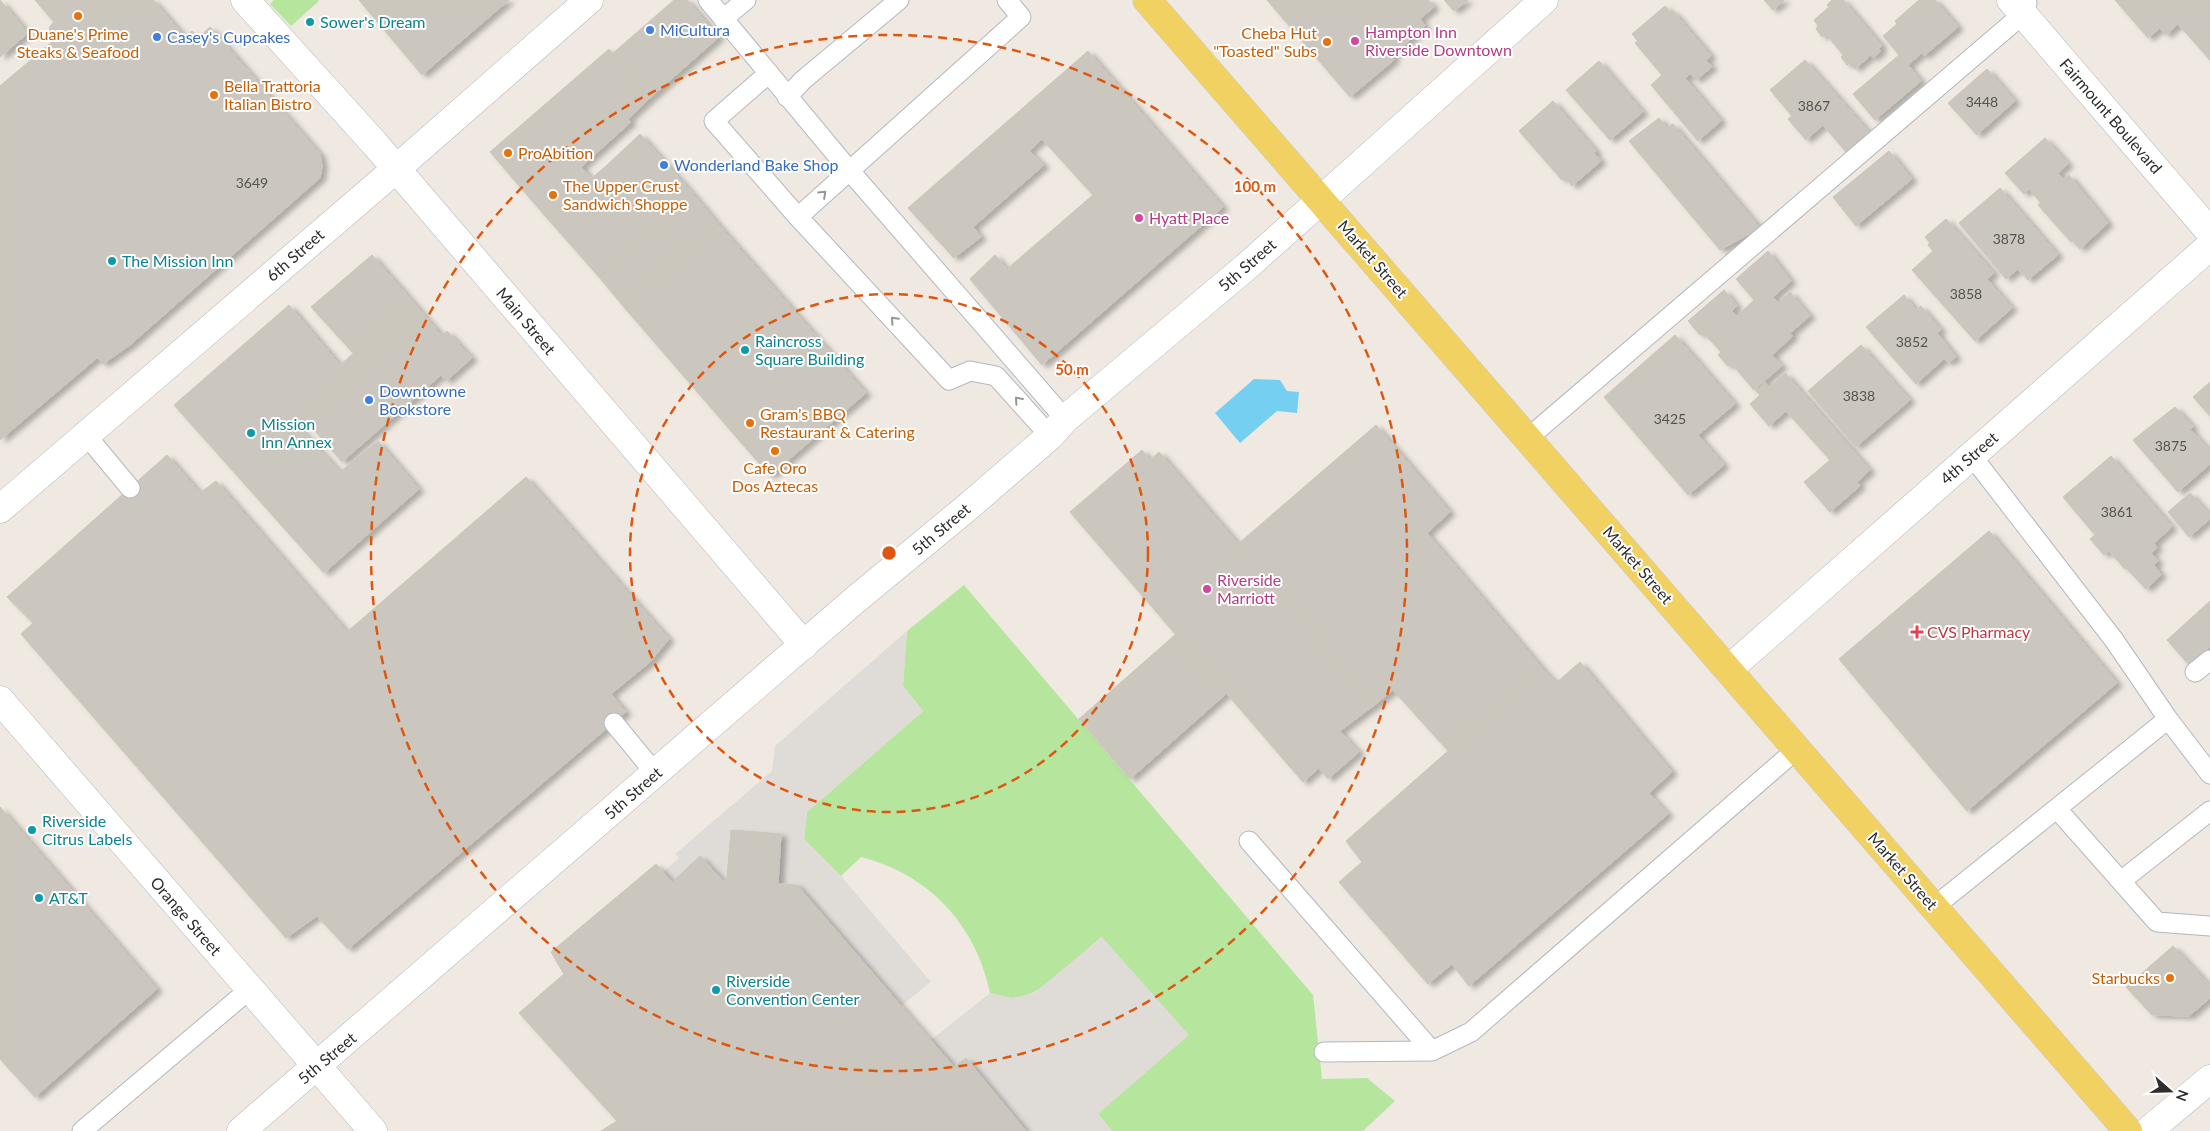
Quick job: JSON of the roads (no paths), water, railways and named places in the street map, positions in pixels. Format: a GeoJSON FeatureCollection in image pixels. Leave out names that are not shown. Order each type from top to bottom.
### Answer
{"type":"FeatureCollection","features":[{"type":"Feature","properties":{"kind":"main road","name":"Market Street"},"geometry":{"type":"LineString","coordinates":[[1147,0],[2128,1131]]}},
{"type":"Feature","properties":{"kind":"street","name":"Main Street"},"geometry":{"type":"LineString","coordinates":[[245,0],[396,169],[804,645]]}},
{"type":"Feature","properties":{"kind":"street","name":"6th Street"},"geometry":{"type":"LineString","coordinates":[[0,509],[396,169],[589,0]]}},
{"type":"Feature","properties":{"kind":"street","name":"5th Street"},"geometry":{"type":"LineString","coordinates":[[241,1131],[804,645],[1246,267],[1544,0]]}},
{"type":"Feature","properties":{"kind":"street","name":"Fairmount Boulevard"},"geometry":{"type":"LineString","coordinates":[[2021,5],[2210,232]]}},
{"type":"Feature","properties":{"kind":"street","name":"4th Street"},"geometry":{"type":"LineString","coordinates":[[1728,670],[2210,246]]}},
{"type":"Feature","properties":{"kind":"street","name":"Orange Street"},"geometry":{"type":"LineString","coordinates":[[0,700],[373,1131]]}},
{"type":"Feature","properties":{"kind":"street"},"geometry":{"type":"LineString","coordinates":[[2148,1131],[2210,1079]]}},
{"type":"Feature","properties":{"kind":"lane"},"geometry":{"type":"LineString","coordinates":[[708,0],[1058,427]]}},
{"type":"Feature","properties":{"kind":"lane"},"geometry":{"type":"LineString","coordinates":[[723,19],[746,0]]}},
{"type":"Feature","properties":{"kind":"lane"},"geometry":{"type":"LineString","coordinates":[[787,96],[803,80],[899,0]]}},
{"type":"Feature","properties":{"kind":"lane"},"geometry":{"type":"LineString","coordinates":[[798,217],[848,170],[1021,17],[1008,0]]}},
{"type":"Feature","properties":{"kind":"lane"},"geometry":{"type":"LineString","coordinates":[[1528,438],[2021,5]]}},
{"type":"Feature","properties":{"kind":"lane"},"geometry":{"type":"LineString","coordinates":[[769,73],[714,121],[798,217],[948,380],[970,371],[996,376],[1058,427]]}},
{"type":"Feature","properties":{"kind":"lane"},"geometry":{"type":"LineString","coordinates":[[86,435],[130,488]]}},
{"type":"Feature","properties":{"kind":"lane"},"geometry":{"type":"LineString","coordinates":[[1972,456],[2114,640],[2168,719],[2210,774]]}},
{"type":"Feature","properties":{"kind":"lane"},"geometry":{"type":"LineString","coordinates":[[2195,672],[2210,660]]}},
{"type":"Feature","properties":{"kind":"lane"},"geometry":{"type":"LineString","coordinates":[[1934,907],[2168,719]]}},
{"type":"Feature","properties":{"kind":"lane"},"geometry":{"type":"LineString","coordinates":[[614,723],[656,773]]}},
{"type":"Feature","properties":{"kind":"lane"},"geometry":{"type":"LineString","coordinates":[[1324,1052],[1432,1051],[1471,1032],[1797,749]]}},
{"type":"Feature","properties":{"kind":"lane"},"geometry":{"type":"LineString","coordinates":[[2057,809],[2157,922],[2210,926]]}},
{"type":"Feature","properties":{"kind":"lane"},"geometry":{"type":"LineString","coordinates":[[2121,881],[2210,812]]}},
{"type":"Feature","properties":{"kind":"lane"},"geometry":{"type":"LineString","coordinates":[[1249,841],[1432,1051]]}},
{"type":"Feature","properties":{"kind":"lane"},"geometry":{"type":"LineString","coordinates":[[82,1131],[250,989]]}},
{"type":"Feature","properties":{"kind":"water"},"geometry":{"type":"Polygon","coordinates":[[[1254,379],[1280,380],[1287,391],[1299,392],[1297,413],[1277,411],[1240,443],[1215,413],[1254,379]]]}},
{"type":"Feature","properties":{"kind":"place","name":"Duane's Prime Steaks & Seafood"},"geometry":{"type":"Point","coordinates":[78,16]}},
{"type":"Feature","properties":{"kind":"place","name":"Sower's Dream"},"geometry":{"type":"Point","coordinates":[310,22]}},
{"type":"Feature","properties":{"kind":"place","name":"MiCultura"},"geometry":{"type":"Point","coordinates":[650,30]}},
{"type":"Feature","properties":{"kind":"place","name":"Casey's Cupcakes"},"geometry":{"type":"Point","coordinates":[157,37]}},
{"type":"Feature","properties":{"kind":"place","name":"Hampton Inn Riverside Downtown"},"geometry":{"type":"Point","coordinates":[1355,41]}},
{"type":"Feature","properties":{"kind":"place","name":"Cheba Hut \"Toasted\" Subs"},"geometry":{"type":"Point","coordinates":[1327,42]}},
{"type":"Feature","properties":{"kind":"place","name":"Bella Trattoria Italian Bistro"},"geometry":{"type":"Point","coordinates":[214,95]}},
{"type":"Feature","properties":{"kind":"place","name":"ProAbition"},"geometry":{"type":"Point","coordinates":[508,153]}},
{"type":"Feature","properties":{"kind":"place","name":"Wonderland Bake Shop"},"geometry":{"type":"Point","coordinates":[664,165]}},
{"type":"Feature","properties":{"kind":"place","name":"The Upper Crust Sandwich Shoppe"},"geometry":{"type":"Point","coordinates":[553,195]}},
{"type":"Feature","properties":{"kind":"place","name":"Hyatt Place"},"geometry":{"type":"Point","coordinates":[1139,218]}},
{"type":"Feature","properties":{"kind":"place","name":"The Mission Inn"},"geometry":{"type":"Point","coordinates":[112,261]}},
{"type":"Feature","properties":{"kind":"place","name":"Raincross Square Building"},"geometry":{"type":"Point","coordinates":[745,350]}},
{"type":"Feature","properties":{"kind":"place","name":"Downtowne Bookstore"},"geometry":{"type":"Point","coordinates":[369,400]}},
{"type":"Feature","properties":{"kind":"place","name":"Gram's BBQ Restaurant & Catering"},"geometry":{"type":"Point","coordinates":[750,423]}},
{"type":"Feature","properties":{"kind":"place","name":"Mission Inn Annex"},"geometry":{"type":"Point","coordinates":[251,433]}},
{"type":"Feature","properties":{"kind":"place","name":"Cafe Oro Dos Aztecas"},"geometry":{"type":"Point","coordinates":[775,451]}},
{"type":"Feature","properties":{"kind":"place","name":"Riverside Marriott"},"geometry":{"type":"Point","coordinates":[1207,589]}},
{"type":"Feature","properties":{"kind":"place","name":"CVS Pharmacy"},"geometry":{"type":"Point","coordinates":[1917,632]}},
{"type":"Feature","properties":{"kind":"place","name":"Riverside Citrus Labels"},"geometry":{"type":"Point","coordinates":[32,830]}},
{"type":"Feature","properties":{"kind":"place","name":"AT&T"},"geometry":{"type":"Point","coordinates":[39,898]}},
{"type":"Feature","properties":{"kind":"place","name":"Starbucks"},"geometry":{"type":"Point","coordinates":[2170,978]}},
{"type":"Feature","properties":{"kind":"place","name":"Riverside Convention Center"},"geometry":{"type":"Point","coordinates":[716,990]}}]}
